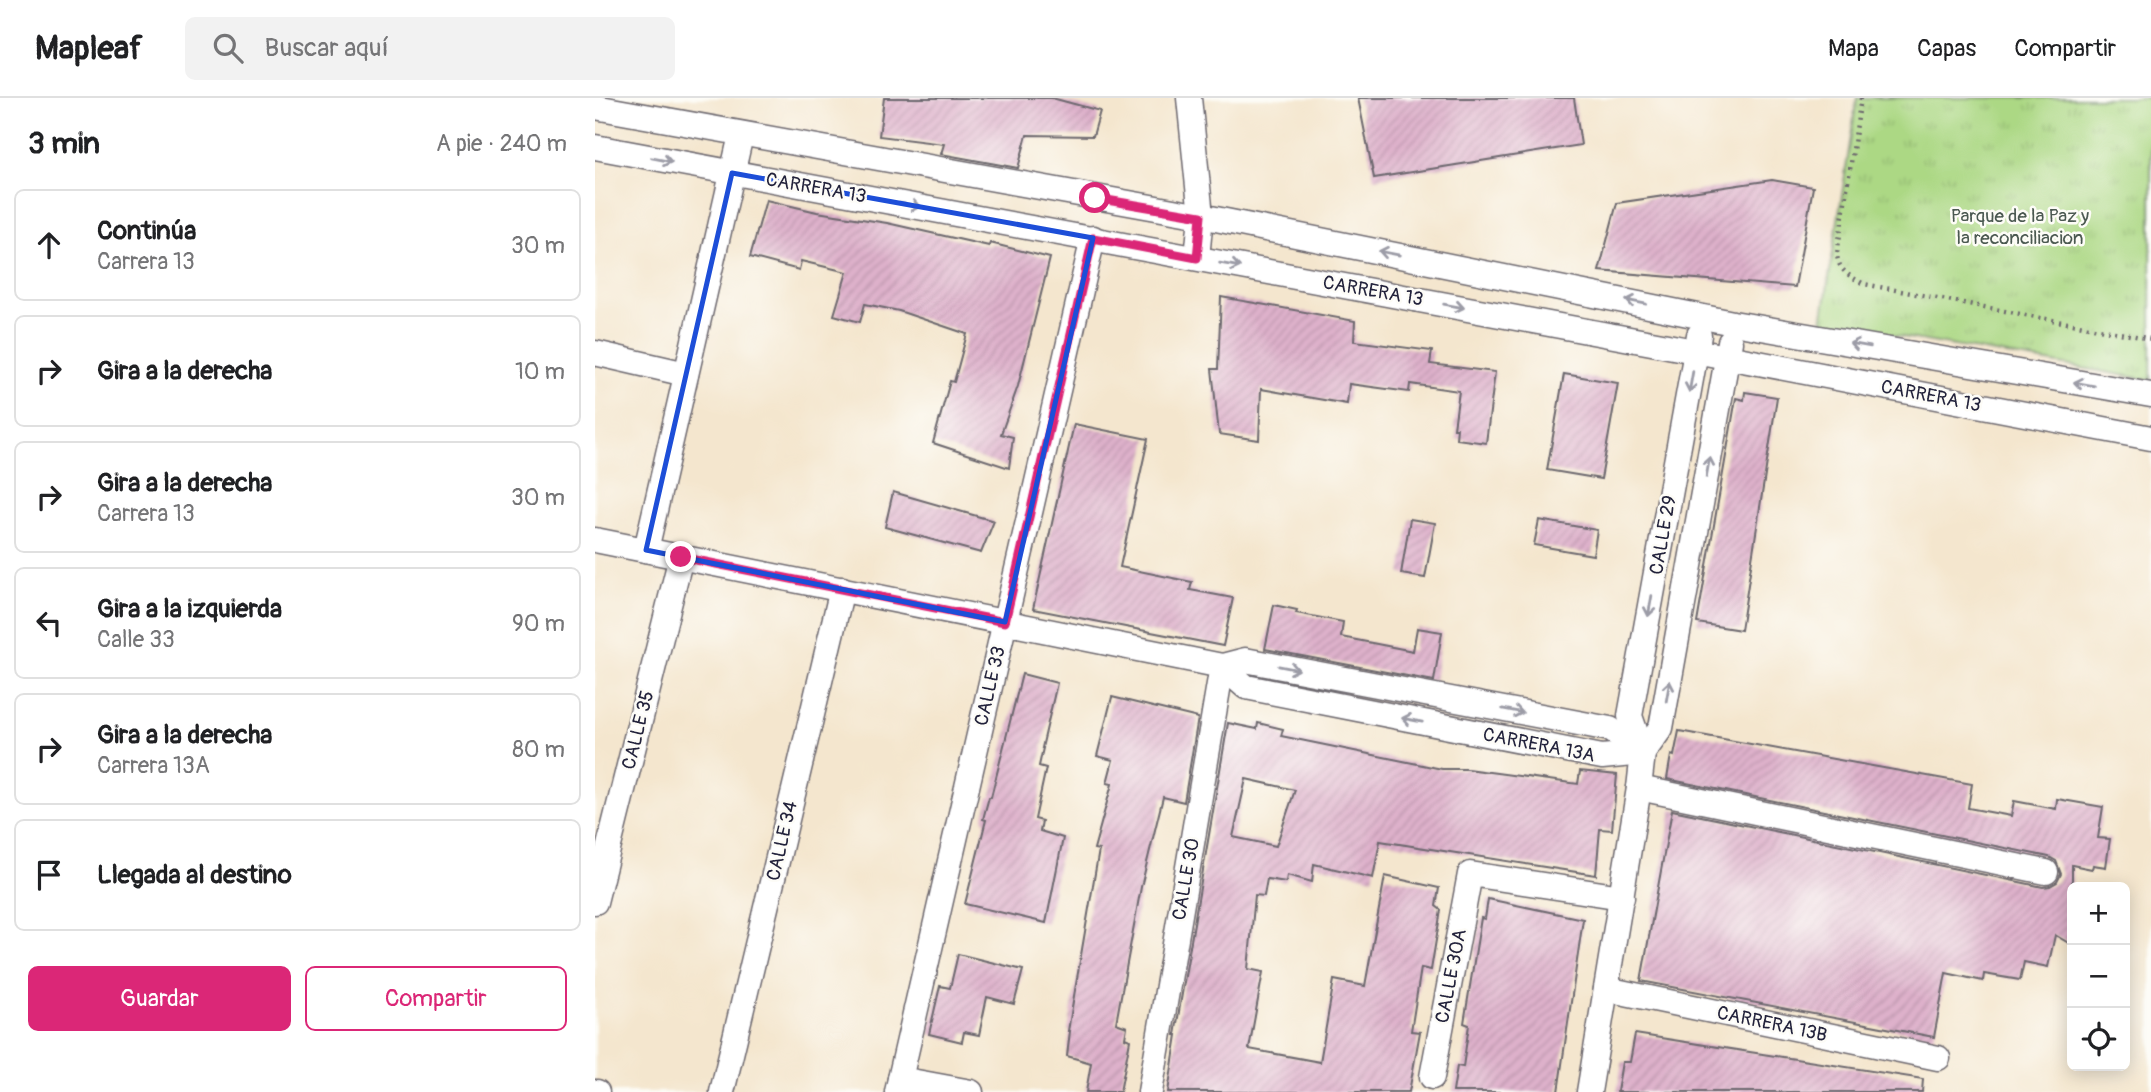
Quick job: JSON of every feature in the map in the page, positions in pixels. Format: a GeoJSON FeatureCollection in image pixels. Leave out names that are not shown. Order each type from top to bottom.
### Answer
{"type":"FeatureCollection","features":[{"type":"Feature","properties":{"kind":"street"},"geometry":{"type":"LineString","coordinates":[[1189,98],[1201,216],[1197,258]]}},
{"type":"Feature","properties":{"kind":"street","name":"CARRERA 13"},"geometry":{"type":"LineString","coordinates":[[595,107],[1201,216],[1733,323],[2151,395]]}},
{"type":"Feature","properties":{"kind":"street"},"geometry":{"type":"LineString","coordinates":[[646,550],[741,135]]}},
{"type":"Feature","properties":{"kind":"street","name":"CARRERA 13"},"geometry":{"type":"LineString","coordinates":[[595,147],[2151,438]]}},
{"type":"Feature","properties":{"kind":"street","name":"CALLE 33"},"geometry":{"type":"LineString","coordinates":[[898,1085],[1093,238]]}},
{"type":"Feature","properties":{"kind":"street","name":"CALLE 29"},"geometry":{"type":"LineString","coordinates":[[1589,1092],[1643,753],[1630,716],[1702,315]]}},
{"type":"Feature","properties":{"kind":"street","name":"CALLE 29"},"geometry":{"type":"LineString","coordinates":[[1643,753],[1661,728],[1733,323]]}},
{"type":"Feature","properties":{"kind":"street"},"geometry":{"type":"LineString","coordinates":[[595,353],[686,374]]}},
{"type":"Feature","properties":{"kind":"street","name":"CARRERA 13A"},"geometry":{"type":"LineString","coordinates":[[595,540],[1222,666],[1245,660],[1610,729],[1643,753]]}},
{"type":"Feature","properties":{"kind":"street","name":"CALLE 35"},"geometry":{"type":"LineString","coordinates":[[595,902],[681,557]]}},
{"type":"Feature","properties":{"kind":"street","name":"CALLE 34"},"geometry":{"type":"LineString","coordinates":[[722,1092],[842,589]]}},
{"type":"Feature","properties":{"kind":"street","name":"CALLE 30"},"geometry":{"type":"LineString","coordinates":[[1150,1092],[1222,666]]}},
{"type":"Feature","properties":{"kind":"street"},"geometry":{"type":"LineString","coordinates":[[1639,788],[2046,872]]}},
{"type":"Feature","properties":{"kind":"street","name":"CALLE 30A"},"geometry":{"type":"LineString","coordinates":[[1432,1077],[1470,874],[1622,897]]}},
{"type":"Feature","properties":{"kind":"street","name":"CARRERA 13B"},"geometry":{"type":"LineString","coordinates":[[1606,989],[1938,1058]]}},
{"type":"Feature","properties":{"kind":"street"},"geometry":{"type":"LineString","coordinates":[[898,1085],[971,1092]]}},
{"type":"Feature","properties":{"kind":"path"},"geometry":{"type":"LineString","coordinates":[[1861,98],[1837,254],[1837,264],[1842,271],[1864,284],[2151,339]]}},
{"type":"Feature","properties":{"kind":"highlighted area"},"geometry":{"type":"Polygon","coordinates":[[[732,173],[1093,238],[1005,622],[646,550],[732,173]]]}},
{"type":"Feature","properties":{"kind":"green space","name":"Parque de la Paz y la reconciliacion"},"geometry":{"type":"Polygon","coordinates":[[[1857,98],[2151,98],[2151,380],[1822,323],[1857,98]]]}},
{"type":"Feature","properties":{"kind":"building"},"geometry":{"type":"Polygon","coordinates":[[[884,98],[1052,98],[1100,111],[1093,136],[1027,135],[1018,168],[941,154],[944,144],[879,136],[884,98]]]}},
{"type":"Feature","properties":{"kind":"building"},"geometry":{"type":"Polygon","coordinates":[[[1358,98],[1574,98],[1581,145],[1374,178],[1358,98]]]}},
{"type":"Feature","properties":{"kind":"building"},"geometry":{"type":"Polygon","coordinates":[[[1772,180],[1813,187],[1795,287],[1599,271],[1617,203],[1772,180]]]}},
{"type":"Feature","properties":{"kind":"building"},"geometry":{"type":"Polygon","coordinates":[[[766,200],[989,246],[990,243],[1050,258],[1018,386],[1001,434],[1013,437],[1009,468],[933,443],[950,381],[954,382],[967,334],[899,311],[865,304],[860,322],[834,315],[847,272],[801,261],[799,270],[750,257],[766,200]]]}},
{"type":"Feature","properties":{"kind":"building"},"geometry":{"type":"Polygon","coordinates":[[[1221,297],[1355,321],[1354,341],[1432,351],[1430,364],[1495,372],[1486,443],[1456,439],[1457,428],[1454,428],[1459,391],[1410,384],[1409,392],[1349,384],[1347,404],[1261,389],[1259,440],[1219,434],[1212,369],[1218,369],[1221,297]]]}},
{"type":"Feature","properties":{"kind":"building"},"geometry":{"type":"Polygon","coordinates":[[[1564,374],[1618,383],[1601,479],[1547,470],[1564,374]]]}},
{"type":"Feature","properties":{"kind":"building"},"geometry":{"type":"Polygon","coordinates":[[[1745,392],[1777,397],[1741,630],[1697,623],[1736,398],[1744,400],[1745,392]]]}},
{"type":"Feature","properties":{"kind":"building"},"geometry":{"type":"Polygon","coordinates":[[[1074,424],[1148,439],[1120,567],[1192,582],[1190,590],[1233,598],[1223,646],[1033,609],[1074,424]]]}},
{"type":"Feature","properties":{"kind":"building"},"geometry":{"type":"Polygon","coordinates":[[[893,492],[994,521],[981,553],[885,527],[893,492]]]}},
{"type":"Feature","properties":{"kind":"building"},"geometry":{"type":"Polygon","coordinates":[[[1410,519],[1435,523],[1425,578],[1401,574],[1410,519]]]}},
{"type":"Feature","properties":{"kind":"building"},"geometry":{"type":"Polygon","coordinates":[[[1539,520],[1597,530],[1593,555],[1534,545],[1539,520]]]}},
{"type":"Feature","properties":{"kind":"building"},"geometry":{"type":"Polygon","coordinates":[[[1274,605],[1297,610],[1296,613],[1343,622],[1341,637],[1413,651],[1417,628],[1442,632],[1434,681],[1265,649],[1274,605]]]}},
{"type":"Feature","properties":{"kind":"building"},"geometry":{"type":"Polygon","coordinates":[[[1022,674],[1057,683],[1039,766],[1046,768],[1035,819],[1042,821],[1040,831],[1063,838],[1046,923],[965,904],[986,820],[983,819],[1022,674]]]}},
{"type":"Feature","properties":{"kind":"building"},"geometry":{"type":"Polygon","coordinates":[[[1112,697],[1198,718],[1184,802],[1163,797],[1141,887],[1116,1023],[1127,1027],[1125,1038],[1130,1040],[1120,1092],[1086,1092],[1091,1063],[1067,1056],[1068,1031],[1099,850],[1094,849],[1112,784],[1107,783],[1113,760],[1097,756],[1112,697]]]}},
{"type":"Feature","properties":{"kind":"building"},"geometry":{"type":"Polygon","coordinates":[[[1228,723],[1257,729],[1258,723],[1283,729],[1281,736],[1442,769],[1467,769],[1578,784],[1580,771],[1617,775],[1612,830],[1600,829],[1596,875],[1380,841],[1373,878],[1314,864],[1312,882],[1287,875],[1286,882],[1267,879],[1264,896],[1255,895],[1248,969],[1263,972],[1249,1049],[1320,1062],[1334,980],[1365,986],[1385,876],[1439,888],[1436,906],[1441,910],[1431,970],[1421,968],[1411,1031],[1420,1032],[1409,1092],[1168,1092],[1175,1035],[1228,723]],[[1246,779],[1233,837],[1276,846],[1295,790],[1246,779]]]}},
{"type":"Feature","properties":{"kind":"building"},"geometry":{"type":"Polygon","coordinates":[[[1679,731],[1972,784],[1968,808],[2011,816],[2014,801],[2056,809],[2057,799],[2103,807],[2098,838],[2110,839],[2106,867],[2093,865],[2092,869],[2072,865],[2072,882],[2067,882],[2067,942],[2055,935],[2048,967],[2024,962],[2020,980],[1984,974],[1983,981],[1946,973],[1934,1037],[1641,981],[1672,810],[2043,887],[2057,882],[2061,874],[2056,861],[2049,857],[1667,779],[1671,755],[1674,756],[1679,731]]]}},
{"type":"Feature","properties":{"kind":"building"},"geometry":{"type":"Polygon","coordinates":[[[1488,899],[1583,919],[1558,1092],[1453,1092],[1457,1066],[1463,1067],[1469,1025],[1464,1023],[1481,918],[1485,919],[1488,899]]]}},
{"type":"Feature","properties":{"kind":"building"},"geometry":{"type":"Polygon","coordinates":[[[958,954],[1023,970],[1014,1004],[987,997],[979,1035],[964,1032],[962,1042],[929,1034],[940,986],[950,988],[958,954]]]}},
{"type":"Feature","properties":{"kind":"building"},"geometry":{"type":"Polygon","coordinates":[[[1635,1034],[1923,1079],[1922,1092],[1617,1092],[1622,1062],[1630,1062],[1635,1034]]]}},
{"type":"Feature","properties":{"kind":"route"},"geometry":{"type":"LineString","coordinates":[[681,557],[1005,622],[1093,238],[1197,258],[1201,216],[1095,198]]}}]}
